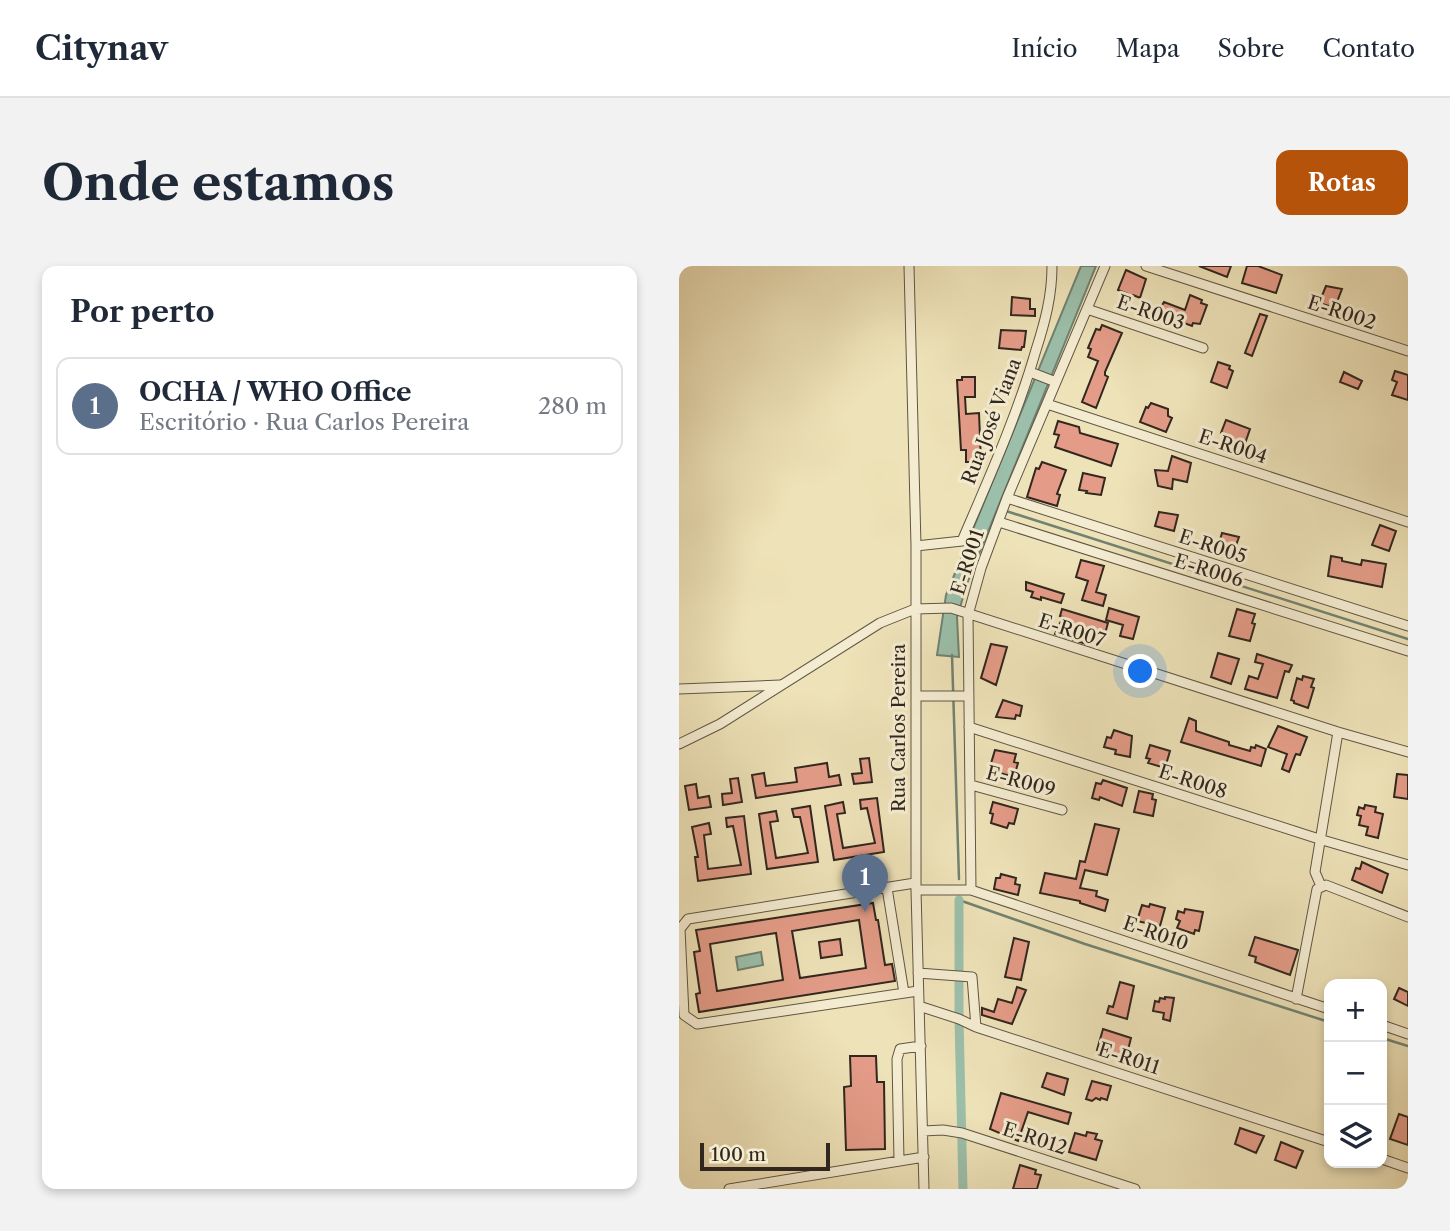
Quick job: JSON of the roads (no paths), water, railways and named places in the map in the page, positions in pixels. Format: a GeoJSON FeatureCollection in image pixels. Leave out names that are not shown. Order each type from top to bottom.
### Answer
{"type":"FeatureCollection","features":[{"type":"Feature","properties":{"kind":"street","name":"Rua Carlos Pereira"},"geometry":{"type":"LineString","coordinates":[[909,266],[916,546],[916,886],[924,1189]]}},
{"type":"Feature","properties":{"kind":"street","name":"Rua José Viana"},"geometry":{"type":"LineString","coordinates":[[916,546],[962,541],[1004,443],[1030,372],[1051,301],[1052,266]]}},
{"type":"Feature","properties":{"kind":"street","name":"E-R001"},"geometry":{"type":"LineString","coordinates":[[971,890],[968,615],[981,568],[1007,498],[1105,266]]}},
{"type":"Feature","properties":{"kind":"street","name":"E-R002"},"geometry":{"type":"LineString","coordinates":[[1146,266],[1408,351]]}},
{"type":"Feature","properties":{"kind":"street","name":"E-R003"},"geometry":{"type":"LineString","coordinates":[[1087,309],[1203,348]]}},
{"type":"Feature","properties":{"kind":"street"},"geometry":{"type":"LineString","coordinates":[[1030,372],[1056,382]]}},
{"type":"Feature","properties":{"kind":"street","name":"E-R004"},"geometry":{"type":"LineString","coordinates":[[1047,404],[1408,522]]}},
{"type":"Feature","properties":{"kind":"street","name":"E-R005"},"geometry":{"type":"LineString","coordinates":[[1007,498],[1408,626]]}},
{"type":"Feature","properties":{"kind":"street","name":"E-R006"},"geometry":{"type":"LineString","coordinates":[[999,522],[1408,651]]}},
{"type":"Feature","properties":{"kind":"street","name":"E-R007"},"geometry":{"type":"LineString","coordinates":[[915,609],[951,608],[1408,752]]}},
{"type":"Feature","properties":{"kind":"street"},"geometry":{"type":"LineString","coordinates":[[679,744],[720,724],[880,623],[915,609]]}},
{"type":"Feature","properties":{"kind":"street"},"geometry":{"type":"LineString","coordinates":[[679,689],[782,685]]}},
{"type":"Feature","properties":{"kind":"street"},"geometry":{"type":"LineString","coordinates":[[916,696],[969,696]]}},
{"type":"Feature","properties":{"kind":"street","name":"E-R008"},"geometry":{"type":"LineString","coordinates":[[969,727],[1408,865]]}},
{"type":"Feature","properties":{"kind":"street"},"geometry":{"type":"LineString","coordinates":[[1321,886],[1315,872],[1338,732]]}},
{"type":"Feature","properties":{"kind":"street","name":"E-R009"},"geometry":{"type":"LineString","coordinates":[[971,785],[1062,810]]}},
{"type":"Feature","properties":{"kind":"street"},"geometry":{"type":"LineString","coordinates":[[1296,999],[1315,891],[1321,886],[1326,885],[1408,917]]}},
{"type":"Feature","properties":{"kind":"street","name":"E-R010"},"geometry":{"type":"LineString","coordinates":[[904,993],[698,1024],[684,1015],[680,929],[688,919],[887,888],[916,886],[971,890],[1324,1007]]}},
{"type":"Feature","properties":{"kind":"street"},"geometry":{"type":"LineString","coordinates":[[887,888],[904,993],[918,991]]}},
{"type":"Feature","properties":{"kind":"street"},"geometry":{"type":"LineString","coordinates":[[918,973],[972,977],[976,1027]]}},
{"type":"Feature","properties":{"kind":"street","name":"E-R011"},"geometry":{"type":"LineString","coordinates":[[919,1006],[1324,1140]]}},
{"type":"Feature","properties":{"kind":"street"},"geometry":{"type":"LineString","coordinates":[[1387,1028],[1408,1034]]}},
{"type":"Feature","properties":{"kind":"street"},"geometry":{"type":"LineString","coordinates":[[899,1161],[897,1059],[900,1049],[921,1046]]}},
{"type":"Feature","properties":{"kind":"street","name":"E-R012"},"geometry":{"type":"LineString","coordinates":[[923,1131],[962,1133],[1135,1189]]}},
{"type":"Feature","properties":{"kind":"street"},"geometry":{"type":"LineString","coordinates":[[729,1189],[924,1157]]}},
{"type":"Feature","properties":{"kind":"street"},"geometry":{"type":"LineString","coordinates":[[1387,1161],[1408,1168]]}},
{"type":"Feature","properties":{"kind":"waterway"},"geometry":{"type":"LineString","coordinates":[[1006,511],[1408,639]]}},
{"type":"Feature","properties":{"kind":"waterway"},"geometry":{"type":"LineString","coordinates":[[952,655],[959,879]]}},
{"type":"Feature","properties":{"kind":"waterway"},"geometry":{"type":"LineString","coordinates":[[959,900],[1085,944],[1324,1020]]}},
{"type":"Feature","properties":{"kind":"waterway"},"geometry":{"type":"LineString","coordinates":[[959,900],[963,1189]]}},
{"type":"Feature","properties":{"kind":"waterway"},"geometry":{"type":"LineString","coordinates":[[1387,1040],[1408,1046]]}},
{"type":"Feature","properties":{"kind":"place","name":"OCHA / WHO Office"},"geometry":{"type":"Point","coordinates":[865,912]}}]}
